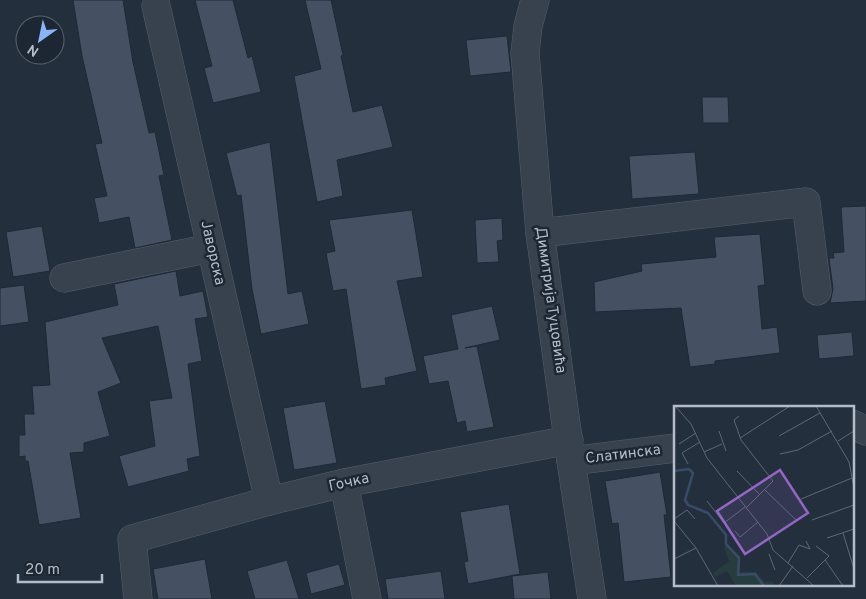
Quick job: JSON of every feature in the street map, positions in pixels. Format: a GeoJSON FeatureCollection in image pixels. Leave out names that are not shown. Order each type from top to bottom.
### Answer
{"type":"FeatureCollection","features":[{"type":"Feature","properties":{"kind":"street","name":"Димитрија Туцовића"},"geometry":{"type":"LineString","coordinates":[[535,0],[528,26],[525,53],[540,233],[592,599]]}},
{"type":"Feature","properties":{"kind":"street","name":"Јаворска"},"geometry":{"type":"LineString","coordinates":[[156,6],[269,501]]}},
{"type":"Feature","properties":{"kind":"street"},"geometry":{"type":"LineString","coordinates":[[540,233],[806,202],[817,291]]}},
{"type":"Feature","properties":{"kind":"street"},"geometry":{"type":"LineString","coordinates":[[64,278],[211,248]]}},
{"type":"Feature","properties":{"kind":"street"},"geometry":{"type":"LineString","coordinates":[[854,425],[866,431]]}},
{"type":"Feature","properties":{"kind":"street","name":"Слатинска"},"geometry":{"type":"LineString","coordinates":[[570,451],[674,448]]}},
{"type":"Feature","properties":{"kind":"street","name":"Гочка"},"geometry":{"type":"LineString","coordinates":[[138,599],[132,539],[269,501],[344,483],[570,451]]}},
{"type":"Feature","properties":{"kind":"street"},"geometry":{"type":"LineString","coordinates":[[344,483],[367,599]]}},
{"type":"Feature","properties":{"kind":"building"},"geometry":{"type":"Polygon","coordinates":[[[73,0],[123,0],[133,62],[149,133],[155,132],[164,175],[159,176],[172,240],[135,248],[129,217],[99,223],[94,198],[107,196],[95,144],[102,143],[82,56],[73,0]]]}},
{"type":"Feature","properties":{"kind":"building"},"geometry":{"type":"Polygon","coordinates":[[[195,0],[233,0],[248,58],[252,56],[261,92],[213,103],[204,68],[212,66],[195,0]]]}},
{"type":"Feature","properties":{"kind":"building"},"geometry":{"type":"Polygon","coordinates":[[[305,0],[331,0],[353,112],[382,105],[393,147],[337,160],[343,196],[317,202],[294,76],[321,69],[305,0]]]}},
{"type":"Feature","properties":{"kind":"building"},"geometry":{"type":"Polygon","coordinates":[[[507,36],[511,72],[470,76],[466,40],[507,36]]]}},
{"type":"Feature","properties":{"kind":"building"},"geometry":{"type":"Polygon","coordinates":[[[702,97],[728,97],[729,123],[703,123],[702,97]]]}},
{"type":"Feature","properties":{"kind":"building"},"geometry":{"type":"Polygon","coordinates":[[[270,142],[288,294],[302,291],[309,324],[261,334],[252,289],[241,195],[237,196],[226,153],[270,142]]]}},
{"type":"Feature","properties":{"kind":"building"},"geometry":{"type":"Polygon","coordinates":[[[695,152],[699,194],[632,199],[629,156],[695,152]]]}},
{"type":"Feature","properties":{"kind":"building"},"geometry":{"type":"Polygon","coordinates":[[[866,206],[866,301],[830,303],[833,289],[829,258],[834,258],[833,253],[844,252],[841,207],[866,206]]]}},
{"type":"Feature","properties":{"kind":"building"},"geometry":{"type":"Polygon","coordinates":[[[412,210],[423,277],[397,281],[417,371],[385,378],[386,385],[361,389],[346,289],[333,291],[326,253],[335,251],[329,220],[412,210]]]}},
{"type":"Feature","properties":{"kind":"building"},"geometry":{"type":"Polygon","coordinates":[[[502,218],[503,240],[497,241],[499,262],[477,263],[475,220],[502,218]]]}},
{"type":"Feature","properties":{"kind":"building"},"geometry":{"type":"Polygon","coordinates":[[[42,226],[50,271],[13,277],[6,232],[42,226]]]}},
{"type":"Feature","properties":{"kind":"building"},"geometry":{"type":"Polygon","coordinates":[[[760,234],[765,285],[758,286],[762,329],[777,327],[780,353],[715,361],[715,364],[690,367],[681,308],[595,312],[594,282],[642,271],[641,264],[716,257],[714,237],[760,234]]]}},
{"type":"Feature","properties":{"kind":"building"},"geometry":{"type":"Polygon","coordinates":[[[176,271],[180,296],[203,291],[208,317],[195,319],[202,361],[188,364],[200,456],[187,459],[189,471],[128,487],[119,456],[155,446],[149,401],[172,398],[158,326],[102,338],[121,383],[98,392],[110,436],[84,443],[84,452],[70,453],[81,518],[39,525],[28,461],[25,461],[25,456],[19,457],[19,435],[25,435],[24,414],[34,414],[32,386],[50,385],[45,322],[118,305],[114,284],[176,271]]]}},
{"type":"Feature","properties":{"kind":"building"},"geometry":{"type":"Polygon","coordinates":[[[24,285],[29,322],[0,326],[0,288],[24,285]]]}},
{"type":"Feature","properties":{"kind":"building"},"geometry":{"type":"Polygon","coordinates":[[[492,306],[500,340],[465,348],[477,346],[494,427],[467,432],[465,421],[457,423],[448,381],[429,384],[423,356],[458,349],[451,315],[492,306]]]}},
{"type":"Feature","properties":{"kind":"building"},"geometry":{"type":"Polygon","coordinates":[[[852,332],[854,356],[819,359],[817,335],[852,332]]]}},
{"type":"Feature","properties":{"kind":"building"},"geometry":{"type":"Polygon","coordinates":[[[325,401],[337,463],[294,470],[283,408],[325,401]]]}},
{"type":"Feature","properties":{"kind":"building"},"geometry":{"type":"Polygon","coordinates":[[[660,472],[667,515],[664,515],[671,577],[624,582],[618,523],[612,524],[605,481],[660,472]]]}},
{"type":"Feature","properties":{"kind":"building"},"geometry":{"type":"Polygon","coordinates":[[[509,504],[520,574],[468,584],[464,562],[468,561],[460,512],[509,504]]]}},
{"type":"Feature","properties":{"kind":"building"},"geometry":{"type":"Polygon","coordinates":[[[205,559],[212,599],[158,599],[153,569],[205,559]]]}},
{"type":"Feature","properties":{"kind":"building"},"geometry":{"type":"Polygon","coordinates":[[[287,560],[299,599],[255,599],[247,571],[287,560]]]}},
{"type":"Feature","properties":{"kind":"building"},"geometry":{"type":"Polygon","coordinates":[[[339,564],[345,585],[311,594],[306,573],[339,564]]]}},
{"type":"Feature","properties":{"kind":"building"},"geometry":{"type":"Polygon","coordinates":[[[441,571],[445,599],[388,599],[385,579],[441,571]]]}},
{"type":"Feature","properties":{"kind":"building"},"geometry":{"type":"Polygon","coordinates":[[[548,572],[551,599],[514,599],[512,576],[548,572]]]}}]}
